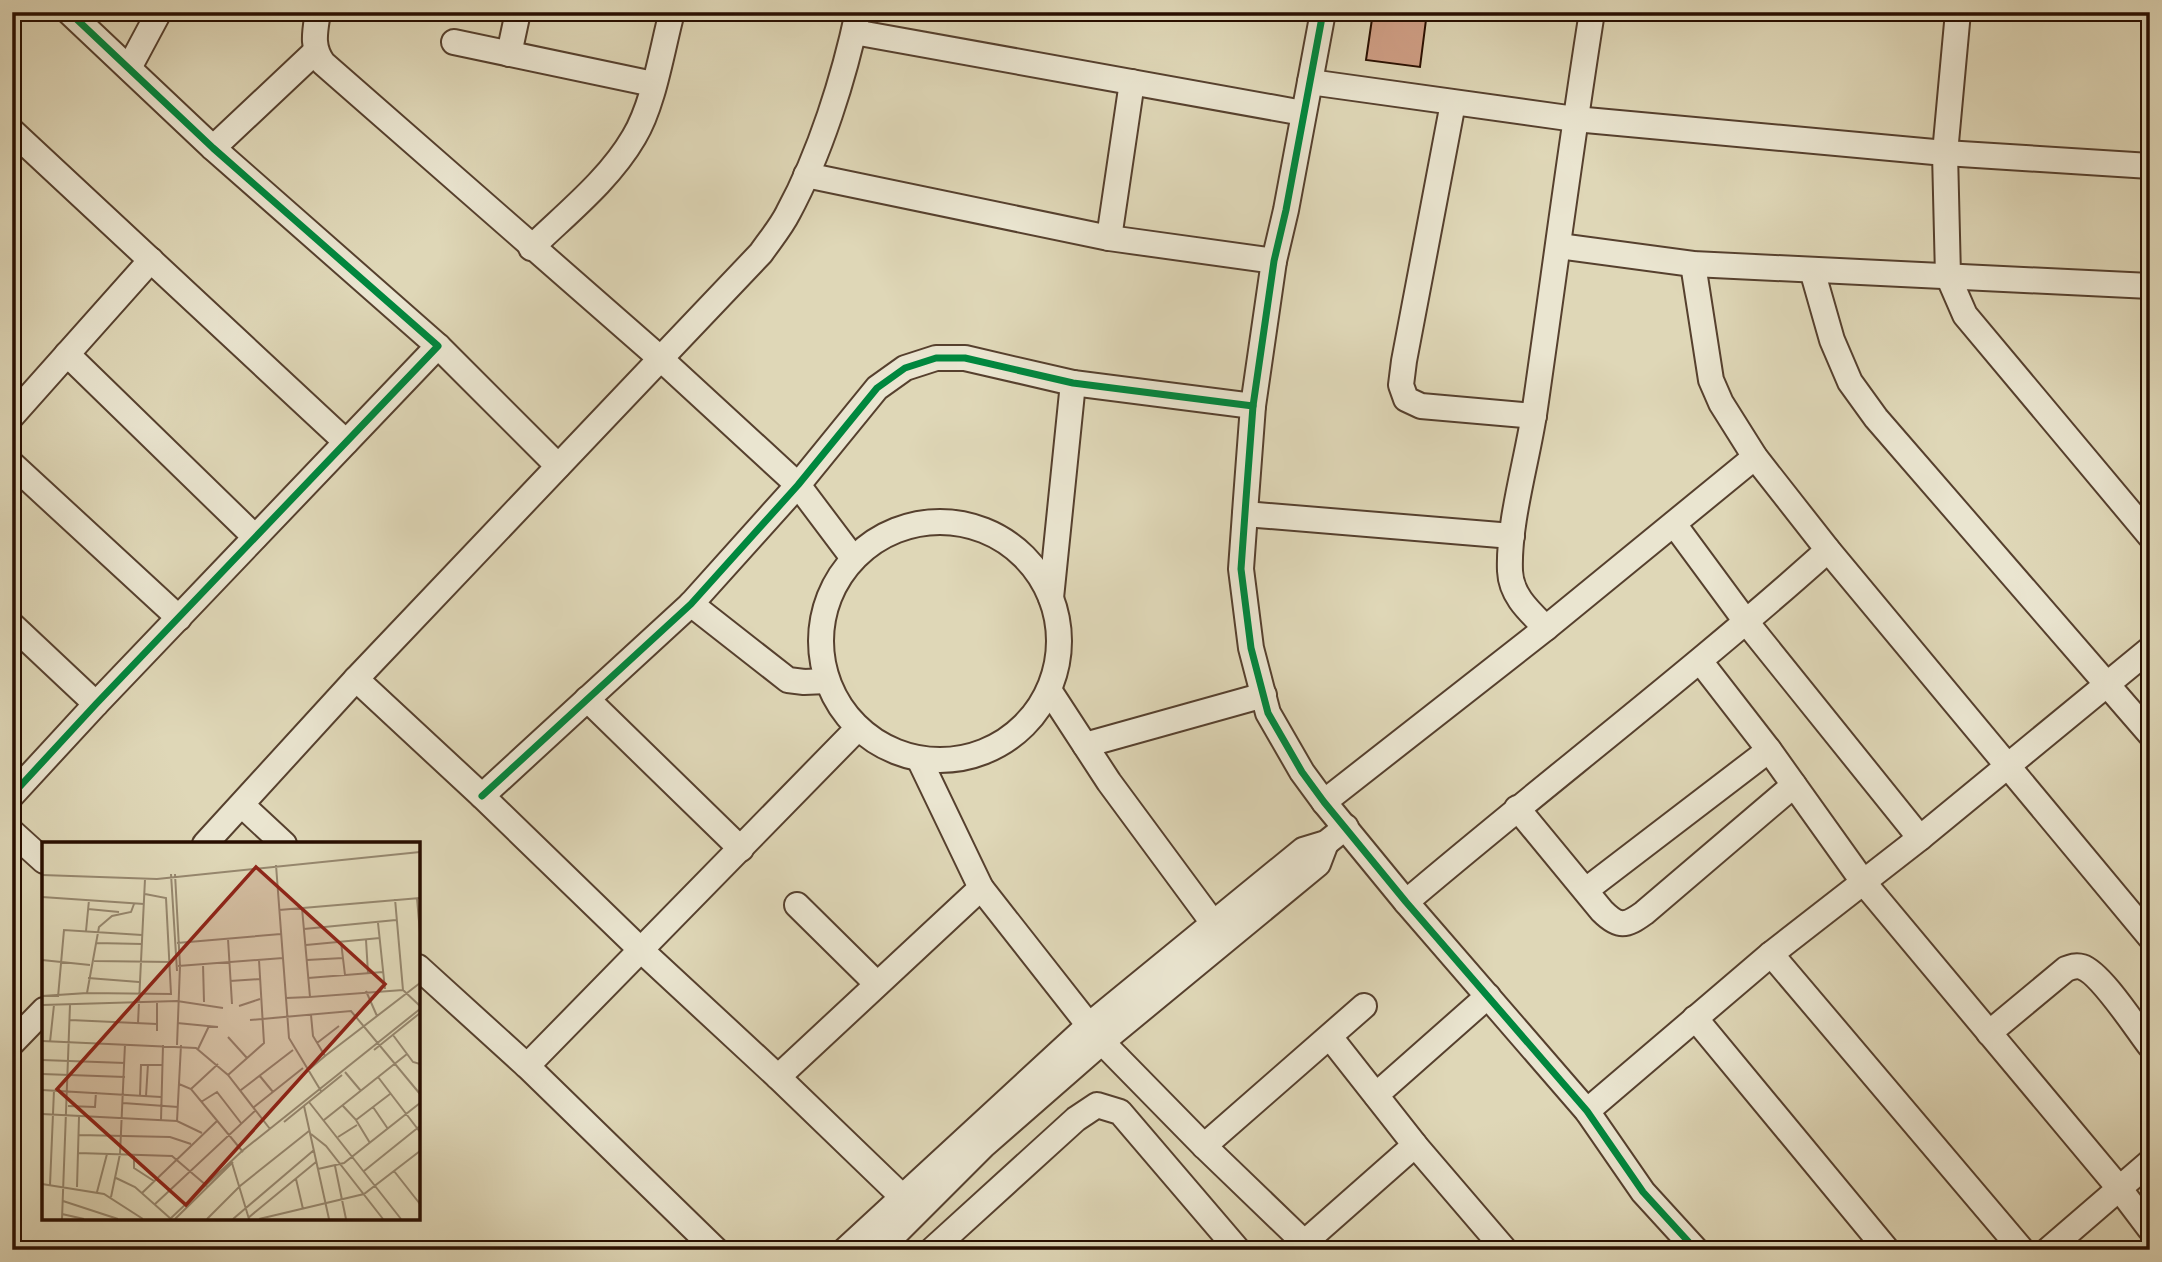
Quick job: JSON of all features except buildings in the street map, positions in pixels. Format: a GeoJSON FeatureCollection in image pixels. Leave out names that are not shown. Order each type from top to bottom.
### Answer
{"type":"FeatureCollection","features":[{"type":"Feature","properties":{"kind":"street"},"geometry":{"type":"LineString","coordinates":[[69,12],[213,148],[438,346],[558,466]]}},
{"type":"Feature","properties":{"kind":"street"},"geometry":{"type":"LineString","coordinates":[[129,68],[159,12]]}},
{"type":"Feature","properties":{"kind":"street"},"geometry":{"type":"LineString","coordinates":[[318,12],[313,39],[315,52],[323,63],[531,248],[661,359],[798,485],[853,558]]}},
{"type":"Feature","properties":{"kind":"street"},"geometry":{"type":"LineString","coordinates":[[509,54],[518,12]]}},
{"type":"Feature","properties":{"kind":"street"},"geometry":{"type":"LineString","coordinates":[[531,248],[612,168],[636,135],[672,12]]}},
{"type":"Feature","properties":{"kind":"street"},"geometry":{"type":"LineString","coordinates":[[1323,12],[1274,261],[1253,406],[1241,569],[1251,648],[1268,713],[1302,772],[1324,802],[1406,902],[1587,1111],[1643,1192],[1696,1250]]}},
{"type":"Feature","properties":{"kind":"street"},"geometry":{"type":"LineString","coordinates":[[1546,628],[1521,602],[1513,587],[1510,572],[1512,536],[1534,416],[1592,12]]}},
{"type":"Feature","properties":{"kind":"street"},"geometry":{"type":"LineString","coordinates":[[1958,12],[1945,153],[1948,276],[1965,315],[2147,527]]}},
{"type":"Feature","properties":{"kind":"street"},"geometry":{"type":"LineString","coordinates":[[207,842],[356,679],[761,253],[787,215],[806,175],[845,69],[856,22],[1132,82],[1303,113]]}},
{"type":"Feature","properties":{"kind":"street"},"geometry":{"type":"LineString","coordinates":[[454,43],[653,84]]}},
{"type":"Feature","properties":{"kind":"street"},"geometry":{"type":"LineString","coordinates":[[213,148],[315,52]]}},
{"type":"Feature","properties":{"kind":"street"},"geometry":{"type":"LineString","coordinates":[[1109,238],[1132,82]]}},
{"type":"Feature","properties":{"kind":"street"},"geometry":{"type":"LineString","coordinates":[[1310,82],[1575,119],[1945,153],[2150,166]]}},
{"type":"Feature","properties":{"kind":"street"},"geometry":{"type":"LineString","coordinates":[[1453,103],[1401,385],[1406,400],[1421,406],[1534,416]]}},
{"type":"Feature","properties":{"kind":"street"},"geometry":{"type":"LineString","coordinates":[[18,146],[151,260],[346,442]]}},
{"type":"Feature","properties":{"kind":"street"},"geometry":{"type":"LineString","coordinates":[[806,175],[1109,238],[1274,261]]}},
{"type":"Feature","properties":{"kind":"street"},"geometry":{"type":"LineString","coordinates":[[1559,246],[1693,264],[2150,286]]}},
{"type":"Feature","properties":{"kind":"street"},"geometry":{"type":"LineString","coordinates":[[12,416],[151,260]]}},
{"type":"Feature","properties":{"kind":"street"},"geometry":{"type":"LineString","coordinates":[[1693,264],[1712,380],[1721,403],[1755,457],[1828,550],[2150,937]]}},
{"type":"Feature","properties":{"kind":"street"},"geometry":{"type":"LineString","coordinates":[[1812,270],[1832,340],[1850,382],[1876,418],[2150,734]]}},
{"type":"Feature","properties":{"kind":"street"},"geometry":{"type":"LineString","coordinates":[[12,795],[438,346]]}},
{"type":"Feature","properties":{"kind":"street"},"geometry":{"type":"LineString","coordinates":[[67,354],[255,537]]}},
{"type":"Feature","properties":{"kind":"street"},"geometry":{"type":"LineString","coordinates":[[482,796],[691,604],[798,485],[877,388],[905,368],[936,358],[965,358],[1073,383],[1253,406]]}},
{"type":"Feature","properties":{"kind":"street"},"geometry":{"type":"LineString","coordinates":[[1051,598],[1073,383]]}},
{"type":"Feature","properties":{"kind":"street"},"geometry":{"type":"LineString","coordinates":[[1324,802],[1546,628],[1755,457]]}},
{"type":"Feature","properties":{"kind":"street"},"geometry":{"type":"LineString","coordinates":[[12,464],[179,618]]}},
{"type":"Feature","properties":{"kind":"street"},"geometry":{"type":"LineString","coordinates":[[1245,514],[1512,536]]}},
{"type":"Feature","properties":{"kind":"street"},"geometry":{"type":"LineString","coordinates":[[944,522],[971,526],[996,537],[1019,552],[1042,581],[1051,598],[1059,635],[1059,654],[1049,690],[1028,722],[999,746],[963,758],[920,761],[889,749],[858,728],[845,714],[827,681],[820,643],[821,625],[832,588],[853,558],[882,536],[916,524],[944,522]]}},
{"type":"Feature","properties":{"kind":"street"},"geometry":{"type":"LineString","coordinates":[[1674,524],[1746,623],[1920,838]]}},
{"type":"Feature","properties":{"kind":"street"},"geometry":{"type":"LineString","coordinates":[[1406,902],[1517,808],[1746,623],[1828,550]]}},
{"type":"Feature","properties":{"kind":"street"},"geometry":{"type":"LineString","coordinates":[[691,604],[788,680],[827,681]]}},
{"type":"Feature","properties":{"kind":"street"},"geometry":{"type":"LineString","coordinates":[[12,625],[96,704]]}},
{"type":"Feature","properties":{"kind":"street"},"geometry":{"type":"LineString","coordinates":[[1587,1111],[1771,954],[1920,838],[2150,649]]}},
{"type":"Feature","properties":{"kind":"street"},"geometry":{"type":"LineString","coordinates":[[1700,661],[1769,750],[1864,883],[2119,1188],[2150,1229]]}},
{"type":"Feature","properties":{"kind":"street"},"geometry":{"type":"LineString","coordinates":[[356,679],[909,1204]]}},
{"type":"Feature","properties":{"kind":"street"},"geometry":{"type":"LineString","coordinates":[[1049,690],[1109,782],[1220,932]]}},
{"type":"Feature","properties":{"kind":"street"},"geometry":{"type":"LineString","coordinates":[[1085,745],[1264,695]]}},
{"type":"Feature","properties":{"kind":"street"},"geometry":{"type":"LineString","coordinates":[[587,699],[741,849]]}},
{"type":"Feature","properties":{"kind":"street"},"geometry":{"type":"LineString","coordinates":[[527,1066],[858,728]]}},
{"type":"Feature","properties":{"kind":"street"},"geometry":{"type":"LineString","coordinates":[[1586,890],[1769,750]]}},
{"type":"Feature","properties":{"kind":"street"},"geometry":{"type":"LineString","coordinates":[[920,761],[981,888],[1095,1033],[1305,1247],[1415,1145]]}},
{"type":"Feature","properties":{"kind":"street"},"geometry":{"type":"LineString","coordinates":[[1517,808],[1613,921],[1623,924],[1632,922],[1794,785]]}},
{"type":"Feature","properties":{"kind":"street"},"geometry":{"type":"LineString","coordinates":[[242,805],[282,842]]}},
{"type":"Feature","properties":{"kind":"street"},"geometry":{"type":"LineString","coordinates":[[845,1250],[909,1204],[1095,1033],[1220,932],[1303,850],[1326,843],[1346,827]]}},
{"type":"Feature","properties":{"kind":"street"},"geometry":{"type":"LineString","coordinates":[[12,832],[42,859]]}},
{"type":"Feature","properties":{"kind":"street"},"geometry":{"type":"LineString","coordinates":[[778,1077],[981,888]]}},
{"type":"Feature","properties":{"kind":"street"},"geometry":{"type":"LineString","coordinates":[[797,905],[877,984]]}},
{"type":"Feature","properties":{"kind":"street"},"geometry":{"type":"LineString","coordinates":[[1771,954],[2022,1250]]}},
{"type":"Feature","properties":{"kind":"street"},"geometry":{"type":"LineString","coordinates":[[1989,1033],[2066,969],[2078,965],[2100,980],[2150,1046]]}},
{"type":"Feature","properties":{"kind":"street"},"geometry":{"type":"LineString","coordinates":[[420,969],[527,1066],[716,1250]]}},
{"type":"Feature","properties":{"kind":"street"},"geometry":{"type":"LineString","coordinates":[[1376,1095],[1488,996]]}},
{"type":"Feature","properties":{"kind":"street"},"geometry":{"type":"LineString","coordinates":[[1204,1146],[1364,1006]]}},
{"type":"Feature","properties":{"kind":"street"},"geometry":{"type":"LineString","coordinates":[[12,1043],[42,1012]]}},
{"type":"Feature","properties":{"kind":"street"},"geometry":{"type":"LineString","coordinates":[[1695,1018],[1887,1250]]}},
{"type":"Feature","properties":{"kind":"street"},"geometry":{"type":"LineString","coordinates":[[1330,1037],[1415,1145],[1505,1250]]}},
{"type":"Feature","properties":{"kind":"street"},"geometry":{"type":"LineString","coordinates":[[932,1250],[1076,1119],[1097,1105],[1120,1112],[1238,1250]]}},
{"type":"Feature","properties":{"kind":"street"},"geometry":{"type":"LineString","coordinates":[[2048,1250],[2150,1162]]}},
{"type":"Feature","properties":{"kind":"street"},"geometry":{"type":"LineString","coordinates":[[878,1250],[909,1204]]}},
{"type":"Feature","properties":{"kind":"cycle path"},"geometry":{"type":"LineString","coordinates":[[12,795],[438,346],[213,148],[69,12]]}},
{"type":"Feature","properties":{"kind":"cycle path"},"geometry":{"type":"LineString","coordinates":[[1323,12],[1274,261],[1253,406],[1241,569],[1251,648],[1268,713],[1302,772],[1324,802],[1406,902],[1587,1111],[1643,1192],[1696,1250]]}},
{"type":"Feature","properties":{"kind":"cycle path"},"geometry":{"type":"LineString","coordinates":[[482,796],[691,604],[798,485],[877,388],[905,368],[936,358],[965,358],[1073,383],[1253,406]]}}]}
